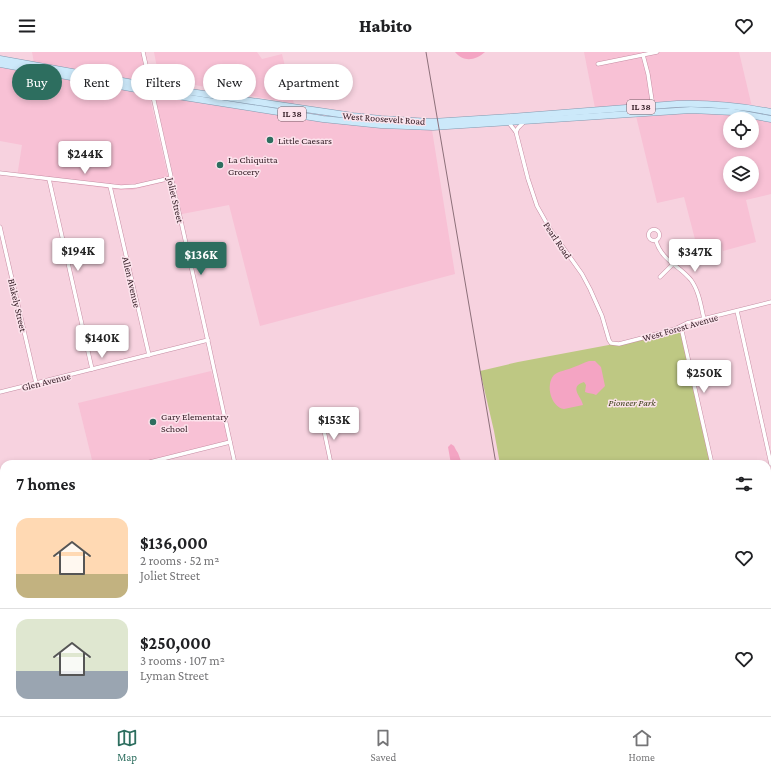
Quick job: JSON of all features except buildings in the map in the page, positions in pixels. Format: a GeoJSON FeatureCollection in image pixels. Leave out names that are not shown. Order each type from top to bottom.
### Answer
{"type":"FeatureCollection","features":[{"type":"Feature","properties":{"kind":"main road","name":"West Roosevelt Road"},"geometry":{"type":"LineString","coordinates":[[0,59],[131,85]]}},
{"type":"Feature","properties":{"kind":"main road","name":"West Roosevelt Road"},"geometry":{"type":"LineString","coordinates":[[0,64],[131,86]]}},
{"type":"Feature","properties":{"kind":"main road","name":"West Roosevelt Road"},"geometry":{"type":"LineString","coordinates":[[195,93],[388,120],[432,122],[654,109],[744,113],[771,119]]}},
{"type":"Feature","properties":{"kind":"main road","name":"West Roosevelt Road"},"geometry":{"type":"LineString","coordinates":[[195,97],[323,119],[374,124],[433,127],[524,122],[654,109],[677,104],[709,104],[771,112]]}},
{"type":"Feature","properties":{"kind":"street","name":"Joliet Street"},"geometry":{"type":"LineString","coordinates":[[143,52],[146,64]]}},
{"type":"Feature","properties":{"kind":"street"},"geometry":{"type":"LineString","coordinates":[[598,64],[657,52]]}},
{"type":"Feature","properties":{"kind":"street"},"geometry":{"type":"LineString","coordinates":[[643,55],[654,109]]}},
{"type":"Feature","properties":{"kind":"street","name":"Joliet Street"},"geometry":{"type":"LineString","coordinates":[[153,100],[235,460]]}},
{"type":"Feature","properties":{"kind":"street"},"geometry":{"type":"LineString","coordinates":[[516,132],[524,122]]}},
{"type":"Feature","properties":{"kind":"street","name":"Pearl Road"},"geometry":{"type":"LineString","coordinates":[[509,123],[516,132],[526,174],[537,206],[550,229],[582,274],[602,316],[611,343]]}},
{"type":"Feature","properties":{"kind":"street"},"geometry":{"type":"LineString","coordinates":[[0,173],[124,187],[132,187],[171,178]]}},
{"type":"Feature","properties":{"kind":"street"},"geometry":{"type":"LineString","coordinates":[[49,179],[92,369]]}},
{"type":"Feature","properties":{"kind":"street","name":"Allen Avenue"},"geometry":{"type":"LineString","coordinates":[[110,186],[149,355]]}},
{"type":"Feature","properties":{"kind":"street","name":"Blakely Street"},"geometry":{"type":"LineString","coordinates":[[0,227],[36,384]]}},
{"type":"Feature","properties":{"kind":"street"},"geometry":{"type":"LineString","coordinates":[[656,240],[657,246],[663,255],[688,277],[695,287],[704,319]]}},
{"type":"Feature","properties":{"kind":"street"},"geometry":{"type":"LineString","coordinates":[[660,277],[673,264]]}},
{"type":"Feature","properties":{"kind":"street","name":"West Forest Avenue"},"geometry":{"type":"LineString","coordinates":[[611,343],[619,344],[669,331],[687,323],[771,302]]}},
{"type":"Feature","properties":{"kind":"street"},"geometry":{"type":"LineString","coordinates":[[737,311],[770,460]]}},
{"type":"Feature","properties":{"kind":"street"},"geometry":{"type":"LineString","coordinates":[[681,326],[711,460]]}},
{"type":"Feature","properties":{"kind":"street","name":"Glen Avenue"},"geometry":{"type":"LineString","coordinates":[[0,392],[208,340]]}},
{"type":"Feature","properties":{"kind":"street"},"geometry":{"type":"LineString","coordinates":[[322,421],[330,460]]}},
{"type":"Feature","properties":{"kind":"street"},"geometry":{"type":"LineString","coordinates":[[158,460],[230,442]]}},
{"type":"Feature","properties":{"kind":"shaded area"},"geometry":{"type":"Polygon","coordinates":[[[32,52],[142,52],[144,64],[131,64],[131,80],[123,79],[123,64],[70,64],[70,69],[62,68],[62,64],[34,63],[32,52]]]}},
{"type":"Feature","properties":{"kind":"shaded area"},"geometry":{"type":"Polygon","coordinates":[[[154,52],[257,52],[262,59],[282,54],[284,64],[264,64],[264,98],[256,97],[256,64],[203,64],[203,86],[195,85],[195,64],[156,64],[154,52]]]}},
{"type":"Feature","properties":{"kind":"shaded area"},"geometry":{"type":"Polygon","coordinates":[[[455,52],[485,52],[478,57],[466,59],[462,58],[455,52]]]}},
{"type":"Feature","properties":{"kind":"shaded area"},"geometry":{"type":"Polygon","coordinates":[[[584,52],[739,52],[752,107],[714,102],[595,108],[584,52]]]}},
{"type":"Feature","properties":{"kind":"shaded area"},"geometry":{"type":"Polygon","coordinates":[[[0,67],[12,69],[12,100],[62,100],[62,78],[70,80],[70,100],[123,100],[123,89],[131,91],[131,100],[150,100],[169,181],[132,190],[120,190],[17,177],[22,145],[0,141],[0,67]]]}},
{"type":"Feature","properties":{"kind":"shaded area"},"geometry":{"type":"Polygon","coordinates":[[[156,100],[182,100],[374,127],[405,130],[432,130],[455,274],[260,326],[229,205],[182,214],[156,100]]]}},
{"type":"Feature","properties":{"kind":"shaded area"},"geometry":{"type":"Polygon","coordinates":[[[273,100],[293,100],[294,104],[273,100]]]}},
{"type":"Feature","properties":{"kind":"shaded area"},"geometry":{"type":"Polygon","coordinates":[[[691,112],[723,114],[723,148],[759,148],[759,119],[771,121],[771,194],[746,200],[756,242],[723,251],[721,241],[697,247],[684,197],[657,203],[636,116],[691,112]]]}},
{"type":"Feature","properties":{"kind":"shaded area"},"geometry":{"type":"Polygon","coordinates":[[[589,361],[595,361],[601,367],[605,386],[596,395],[585,392],[586,385],[584,382],[579,384],[576,389],[583,405],[564,409],[559,407],[551,395],[551,379],[558,372],[589,361]]]}},
{"type":"Feature","properties":{"kind":"shaded area","name":"Gary Elementary School"},"geometry":{"type":"Polygon","coordinates":[[[211,371],[229,441],[153,460],[92,460],[78,403],[211,371]]]}},
{"type":"Feature","properties":{"kind":"shaded area"},"geometry":{"type":"Polygon","coordinates":[[[451,444],[454,446],[461,460],[450,460],[448,447],[451,444]]]}},
{"type":"Feature","properties":{"kind":"green space","name":"Pioneer Park"},"geometry":{"type":"Polygon","coordinates":[[[681,327],[711,460],[499,460],[480,371],[518,362],[614,344],[681,327]]]}},
{"type":"Feature","properties":{"kind":"railway"},"geometry":{"type":"LineString","coordinates":[[426,52],[495,460]]}},
{"type":"Feature","properties":{"kind":"place","name":"Little Caesars"},"geometry":{"type":"Point","coordinates":[270,140]}},
{"type":"Feature","properties":{"kind":"place","name":"La Chiquitta Grocery"},"geometry":{"type":"Point","coordinates":[220,165]}},
{"type":"Feature","properties":{"kind":"place","name":"Gary Elementary School"},"geometry":{"type":"Point","coordinates":[153,422]}}]}
